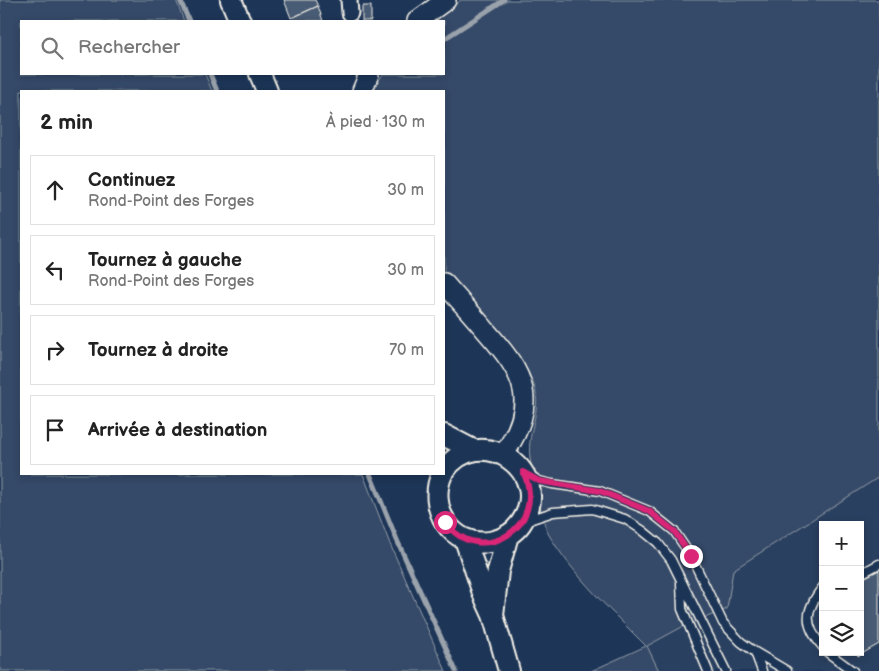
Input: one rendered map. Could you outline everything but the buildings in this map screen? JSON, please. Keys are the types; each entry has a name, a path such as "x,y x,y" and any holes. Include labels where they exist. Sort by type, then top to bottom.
{"main road":[{"path":"231,0 240,20"},
{"path":"260,75 267,90"},
{"path":"445,436 473,450"},
{"path":"445,470 456,458 473,450 488,450 504,454 523,472 530,494 527,512 515,529 498,571 493,615"},
{"path":"441,475 437,499 440,512 448,526 465,539 490,542 515,529"},
{"path":"465,539 483,593 493,615 509,671"}],"street":[{"path":"418,20 446,0"},
{"path":"362,90 370,75"},
{"path":"445,284 508,355 520,377 524,391 522,414 515,434 504,454"}],"lane":[{"path":"523,472 539,481 600,491 649,511 674,531 691,556 723,623 741,642 788,671"},
{"path":"515,529 553,512 592,509 624,519 658,543 681,580 726,671"},
{"path":"864,572 879,564"},
{"path":"681,580 682,609 708,671"},
{"path":"819,592 815,597 808,618 812,634 819,642"},
{"path":"755,652 762,671"},
{"path":"833,656 853,671"}],"shaded area":[{"path":"0,0 176,0 184,20 20,20 20,75 205,75 212,90 20,90 20,475 363,475 390,544 446,671 0,671"},
{"path":"461,0 879,0 879,477 733,570 727,609 682,627 647,646 659,671 591,671 646,646 582,579 549,535 535,486 530,458 530,438 537,400 532,380 525,365 504,337 445,273 445,90 373,90 382,75 445,75 445,20 434,20"},
{"path":"879,477 879,671 659,671 646,646 682,627 733,570"}],"waterway":[{"path":"180,0 189,20"},
{"path":"445,38 504,0"},
{"path":"210,75 217,90"},
{"path":"370,475 397,540 456,671"}],"route":[{"path":"445,522 456,534 471,541 490,542 508,535 522,522 527,512 530,494 528,482 523,472 539,481 600,491 649,511 674,531 691,556"}]}
